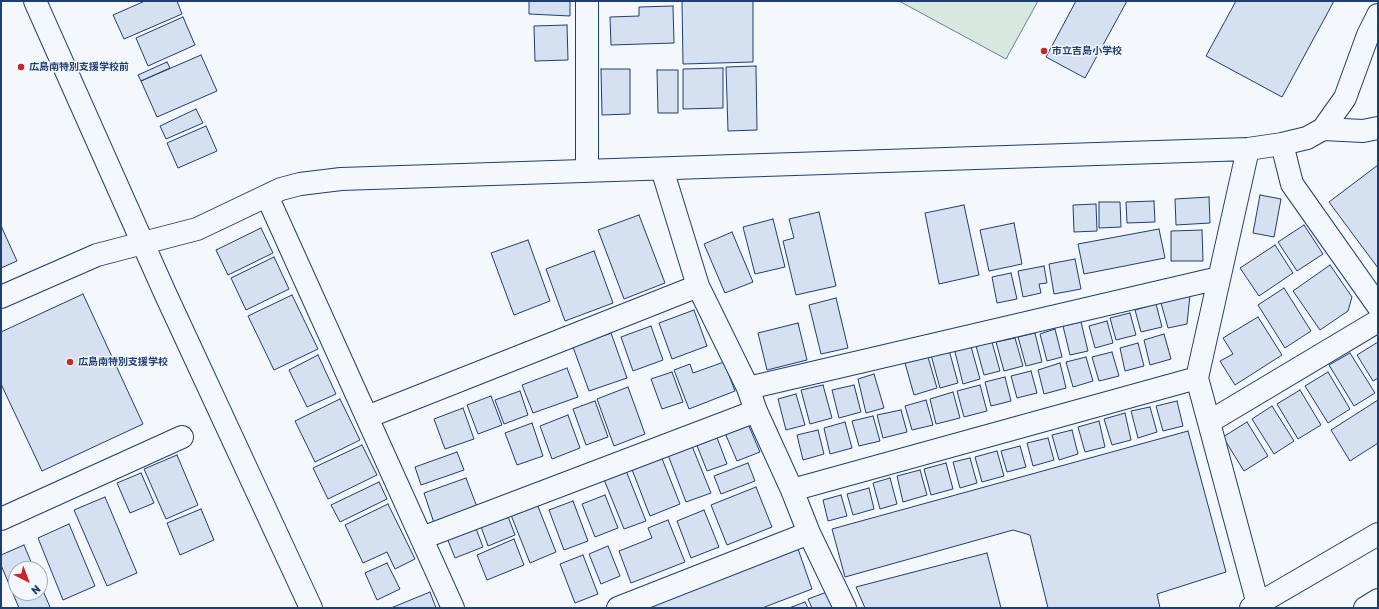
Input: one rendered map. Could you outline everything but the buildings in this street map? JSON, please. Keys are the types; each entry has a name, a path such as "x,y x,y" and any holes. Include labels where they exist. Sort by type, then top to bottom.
{"street":[{"path":"35,1 144,244 311,608"},
{"path":"586,171 587,1"},
{"path":"1,297 97,255 197,229 280,189 300,184 341,179 1248,149 1282,144 1307,138 1323,129 1345,98 1368,35 1378,15"},
{"path":"1323,129 1363,131 1378,128"},
{"path":"1282,144 1292,184 1378,306"},
{"path":"1248,149 1197,378 1256,607 1378,534"},
{"path":"662,169 698,286 748,388 756,411 792,490 809,533 845,608"},
{"path":"267,196 453,608"},
{"path":"748,388 1219,278"},
{"path":"367,417 698,286"},
{"path":"1209,422 1378,321"},
{"path":"792,490 1197,378"},
{"path":"422,538 756,411"},
{"path":"1,518 182,438"},
{"path":"618,608 809,533"},
{"path":"1365,608 1378,600"}],"shaded area":[{"path":"899,1 1038,1 1006,59"}],"place":[{"name":"市立吉島小学校","path":"1044,51"},
{"name":"広島南特別支援学校前","path":"21,67"},
{"name":"広島南特別支援学校","path":"70,362"}]}
